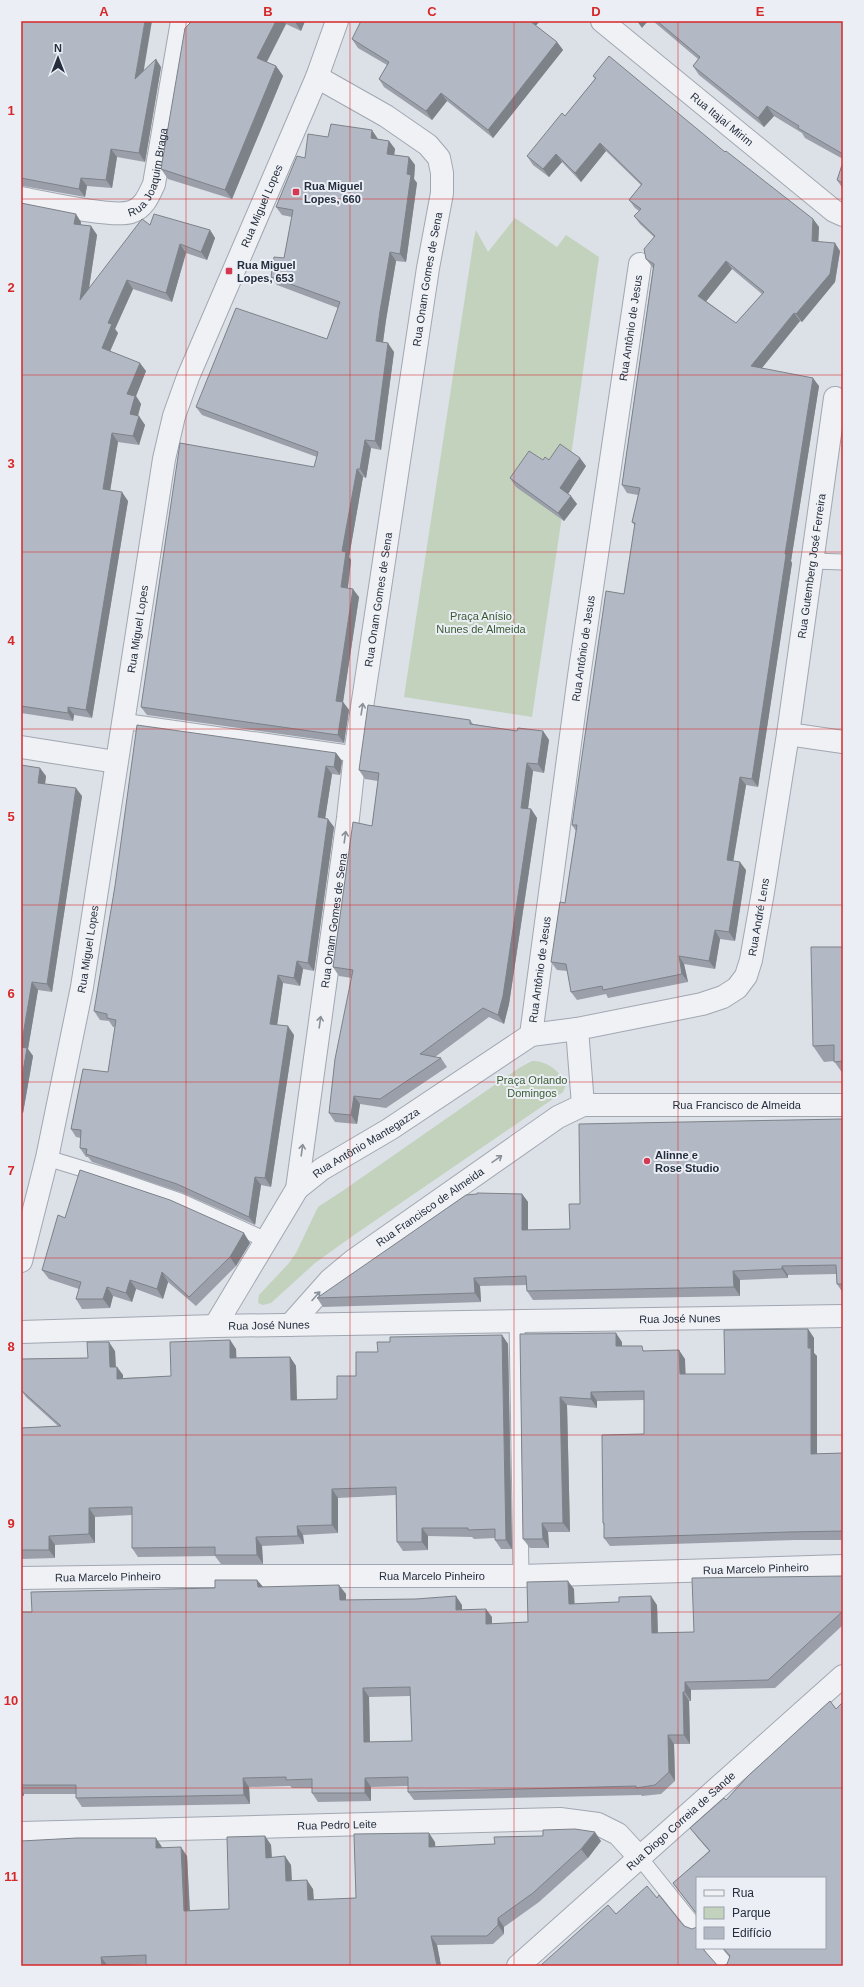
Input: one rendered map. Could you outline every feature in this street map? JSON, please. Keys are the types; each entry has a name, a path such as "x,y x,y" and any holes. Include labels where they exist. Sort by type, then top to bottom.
{"street":[{"name":"Rua Joaquim Braga","path":"21,198 111,213 131,212 147,201 154,184 182,21"},
{"name":"Rua Miguel Lopes","path":"21,1261 47,1158 82,987 122,721 164,460 174,416 191,370 317,77 337,21"},
{"name":"Rua Itajaí Mirim","path":"602,21 834,211 843,215"},
{"name":"Rua Onam Gomes de Sena","path":"297,1189 347,826 355,754 428,268 442,193 442,173 439,158 428,145 386,116 317,77"},
{"name":"Rua Antônio de Jesus","path":"531,1034 576,692 640,264"},
{"name":"Rua Gutemberg José Ferreira","path":"788,734 835,398"},
{"path":"788,734 843,742"},
{"name":"Rua André Lens","path":"577,1029 702,1004 723,997 738,988 746,976 751,960 788,734"},
{"path":"21,747 116,762"},
{"name":"Rua Antônio Mantegazza","path":"215,1326 297,1189 322,1169 390,1130 531,1034 577,1029"},
{"path":"577,1029 583,1105"},
{"name":"Rua Francisco de Almeida","path":"290,1325 330,1280 354,1260 558,1117 583,1105 843,1105"},
{"name":"Rua José Nunes","path":"21,1332 215,1326 843,1316"},
{"name":"Rua Marcelo Pinheiro","path":"21,1578 162,1576 521,1576 843,1566"},
{"name":"Rua Diogo Correia de Sande","path":"518,1966 843,1676"},
{"name":"Rua Pedro Leite","path":"21,1833 560,1819 598,1824 605,1827 618,1834 640,1858"}],"lane":[{"path":"812,561 843,565"},
{"path":"122,721 355,754"},
{"path":"47,1158 116,1178 180,1202 266,1240"},
{"path":"517,1321 521,1576"},
{"path":"640,1858 696,1928"},
{"path":"713,1949 727,1966"}],"green space":[{"name":"Praça Anísio Nunes de Almeida","path":"515,218 557,247 566,235 599,257 532,717 404,697 474,238 476,230 488,252"},
{"name":"Praça Orlando Domingos","path":"532,1061 538,1061 548,1065 557,1071 566,1085 563,1092 315,1263 271,1303 263,1305 258,1303 259,1295 289,1263 296,1253 318,1207 519,1068"}],"building":[{"path":"21,21 145,21 135,79 156,59 139,153 111,149 106,180 81,178 79,189 21,178"},
{"path":"192,21 276,21 257,58 276,66 225,190 161,169 185,28"},
{"path":"361,21 530,21 557,42 488,130 441,93 426,111 379,79 389,62 352,39"},
{"path":"657,21 843,21 843,154 798,128 799,126 767,106 758,118 693,66 700,57"},
{"path":"609,56 725,152 726,151 813,219 812,241 835,243 830,274 796,314 794,313 751,366 813,378 785,554 752,779 740,777 727,860 740,862 729,932 715,930 709,961 679,956 682,974 603,990 602,986 571,992 566,964 551,962 560,902 565,903 577,825 572,825 606,591 624,594 635,523 632,522 640,488 622,485 654,264 646,259 644,249 655,236 634,216 641,209 629,200 642,184 600,143 575,173 556,154 543,169 527,156 562,113 565,116 596,78 593,76","holes":["726,261 764,292 736,323 698,296"]},
{"path":"331,124 372,130 371,138 389,141 387,154 409,157 407,174 411,175 400,254 390,252 380,311 376,341 388,343 375,441 365,440 360,469 357,469 342,551 346,552 341,587 353,589 336,701 343,702 338,735 141,707 180,443 314,467 318,452 196,407 236,308 327,339 340,302 271,277 274,257 284,258 293,210 276,207 297,156 305,158 308,134 328,137"},
{"path":"843,162 843,183 837,180"},
{"path":"21,203 76,214 74,224 91,226 80,300 142,219 150,225 154,214 210,230 201,252 180,244 166,293 127,280 108,323 112,324 102,348 140,363 127,394 135,396 130,414 139,416 133,436 112,433 103,489 122,492 86,710 68,707 68,713 21,706"},
{"path":"560,444 580,458 560,488 571,496 558,513 510,478 529,451 543,460 545,457 549,460"},
{"path":"368,705 470,720 470,724 517,731 518,728 543,731 538,764 527,763 521,808 531,809 503,996 498,1015 483,1008 420,1054 441,1058 380,1099 354,1096 351,1115 329,1113 335,1059 353,970 333,967 353,822 372,826 379,773 359,770"},
{"path":"137,725 336,753 334,767 326,766 318,817 328,819 308,963 297,961 294,978 278,975 270,1024 288,1026 265,1178 255,1177 249,1217 177,1184 86,1154 87,1149 80,1148 81,1130 71,1129 83,1069 108,1072 116,1020 107,1018 107,1014 94,1011 115,886"},
{"path":"21,765 40,768 38,783 76,788 47,984 32,982 21,1047"},
{"path":"811,947 843,947 843,1061 834,1062 834,1045 813,1046"},
{"path":"21,1047 27,1048 21,1083"},
{"path":"843,1119 843,1284 837,1284 836,1265 782,1266 782,1269 733,1271 734,1287 527,1291 526,1276 474,1278 475,1293 317,1298 466,1195 477,1193 522,1194 522,1230 570,1229 569,1204 580,1204 579,1124"},
{"path":"80,1170 170,1200 244,1233 230,1257 189,1297 162,1272 157,1289 130,1280 126,1293 107,1287 103,1299 76,1299 81,1282 42,1270 58,1215 65,1218"},
{"path":"808,1329 808,1348 811,1348 811,1454 843,1453 843,1531 604,1538 602,1435 644,1434 644,1391 591,1392 591,1399 560,1397 563,1523 542,1523 543,1539 523,1539 520,1334 616,1333 616,1346 642,1346 643,1351 679,1350 680,1374 725,1374 724,1330"},
{"path":"502,1335 506,1540 495,1540 495,1529 468,1530 468,1528 422,1528 422,1542 397,1542 396,1487 332,1489 332,1525 297,1526 298,1536 256,1537 257,1555 215,1555 215,1547 132,1548 132,1507 89,1508 89,1534 49,1536 49,1550 21,1550 21,1428 61,1426 21,1390 21,1359 88,1358 87,1342 109,1342 110,1367 117,1367 117,1379 171,1376 170,1342 230,1340 230,1358 290,1357 291,1400 337,1399 337,1376 356,1376 356,1352 378,1352 377,1342 390,1342 390,1337"},
{"path":"843,1576 843,1611 768,1680 685,1682 685,1692 683,1692 684,1735 668,1735 669,1772 655,1785 636,1788 636,1786 408,1792 408,1777 365,1778 365,1793 312,1793 312,1779 286,1780 286,1777 243,1778 244,1795 76,1798 76,1785 21,1785 21,1612 32,1612 31,1592 215,1588 215,1580 257,1580 258,1587 339,1585 340,1600 416,1599 456,1596 456,1610 486,1609 486,1624 528,1622 527,1582 568,1581 569,1604 619,1602 619,1597 651,1596 652,1633 694,1632 692,1578","holes":["410,1687 412,1741 364,1742 363,1688"]},
{"path":"830,1701 836,1709 843,1702 843,1966 723,1966 727,1964 730,1956 724,1949 826,1949 826,1877 696,1877 696,1913 673,1883 710,1851 690,1828 724,1798 726,1800 748,1776"},
{"path":"575,1829 595,1832 581,1849 533,1893 498,1918 498,1925 487,1936 431,1936 437,1966 146,1966 146,1955 101,1957 102,1966 21,1966 21,1841 77,1838 156,1838 156,1848 181,1847 184,1911 229,1909 227,1837 265,1836 266,1858 285,1856 286,1881 307,1880 308,1900 356,1898 354,1834 429,1833 429,1847 495,1844 494,1837 543,1836 543,1830"},
{"path":"647,1886 657,1898 659,1895 684,1926 692,1929 696,1927 696,1949 703,1949 718,1966 540,1966 608,1905 616,1914"}],"place":[{"name":"Rua Miguel Lopes, 660","path":"296,192"},
{"name":"Rua Miguel Lopes, 653","path":"229,271"},
{"name":"Alinne e Rose Studio","path":"647,1161"}]}
